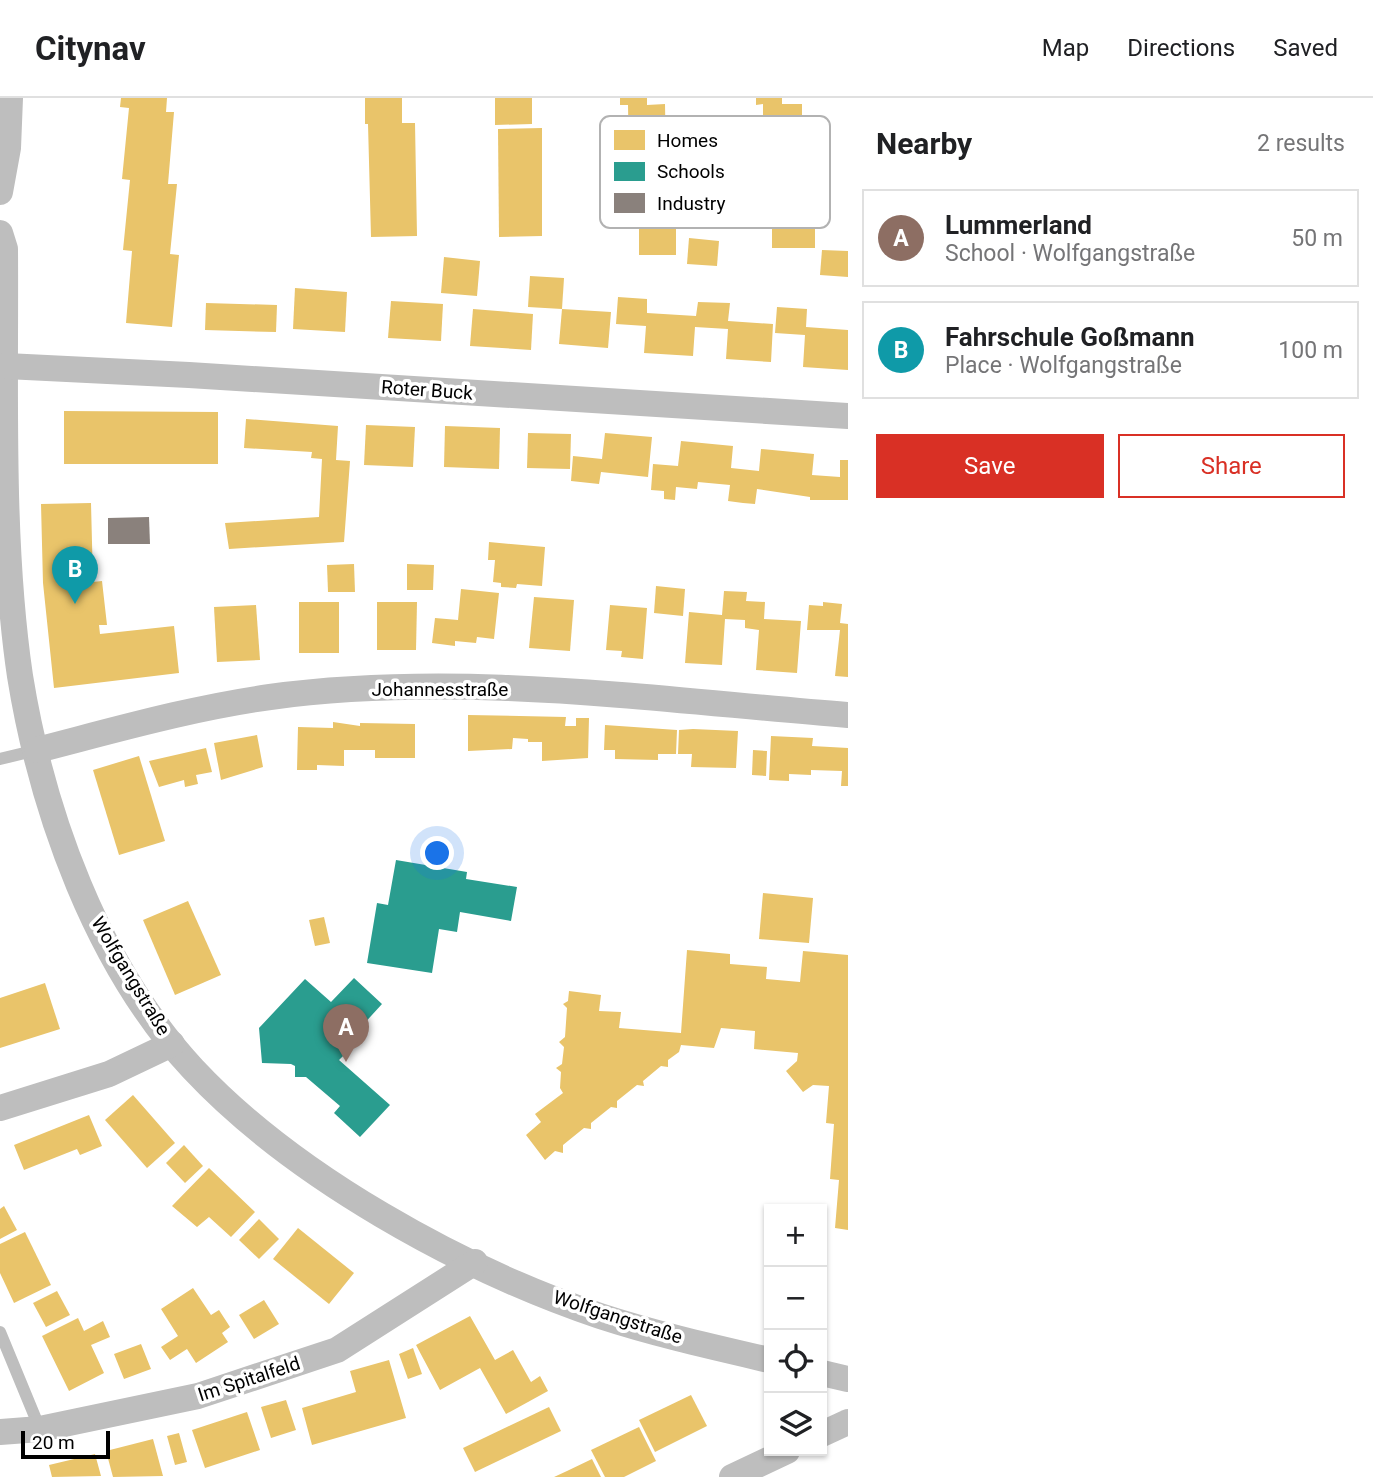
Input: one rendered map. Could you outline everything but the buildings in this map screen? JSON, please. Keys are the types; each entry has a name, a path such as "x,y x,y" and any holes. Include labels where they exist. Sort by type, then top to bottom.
{"street":[{"path":"0,192 8,148 10,98"},
{"name":"Wolfgangstraße","path":"0,233 5,249 12,597 21,677 49,801 83,896 138,995 172,1044 239,1115 318,1174 389,1219 475,1262 601,1316 764,1359"},
{"name":"Roter Buck","path":"6,366 848,416"},
{"name":"Johannesstraße","path":"37,750 199,708 273,697 382,688 505,688 848,715"},
{"path":"0,1108 109,1074 172,1044"},
{"name":"Im Spitalfeld","path":"0,1432 40,1429 198,1396 337,1350 475,1262"},
{"path":"827,1374 848,1379"},
{"path":"827,1432 848,1422"},
{"path":"732,1477 776,1456"}],"lane":[{"path":"0,759 37,750"},
{"path":"0,1332 40,1429"}],"place":[{"name":"Fahrschule Goßmann","path":"75,604"},
{"name":"Lummerland","path":"346,1062"}]}
